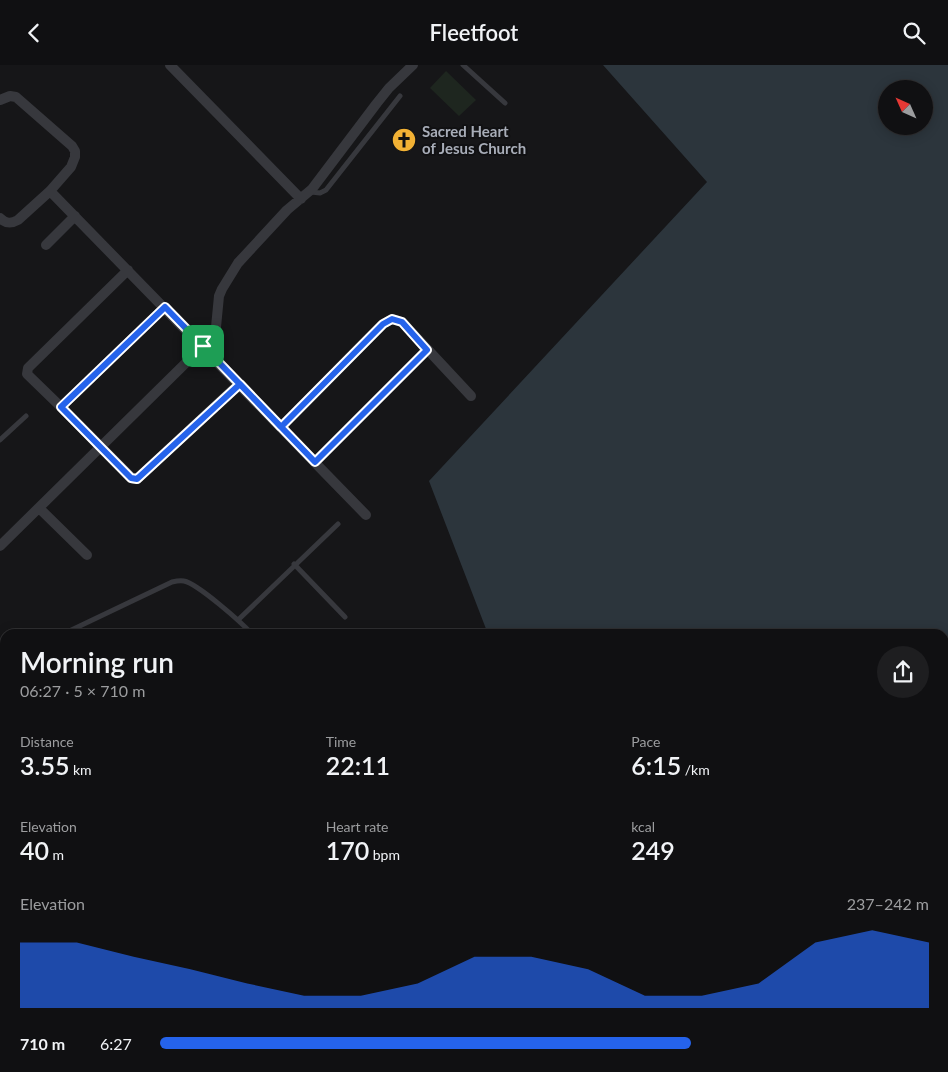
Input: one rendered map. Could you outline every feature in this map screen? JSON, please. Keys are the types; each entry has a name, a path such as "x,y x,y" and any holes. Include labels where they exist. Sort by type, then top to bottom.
{"street":[{"path":"170,65 301,199"},
{"path":"0,546 101,449 203,346 216,327 219,296 238,263 265,231 310,191 389,88 413,65"},
{"path":"0,218 7,223 13,223 50,191 71,167 75,157 75,151 72,146 16,97 1,98"},
{"path":"50,191 366,515"},
{"path":"46,245 75,216"},
{"path":"128,270 28,368 27,373 101,449 131,478 137,479 240,384"},
{"path":"61,407 165,307"},
{"path":"281,427 383,324 392,319 402,322 471,396"},
{"path":"315,462 427,350"},
{"path":"39,508 86,555"}],"lane":[{"path":"463,65 505,103"},
{"path":"310,191 320,193 326,190 400,95"},
{"path":"0,440 26,416"},
{"path":"238,619 338,524"},
{"path":"294,564 345,617"},
{"path":"73,629 172,582 180,581 190,583 238,619 247,629"}],"shaded area":[{"path":"603,65 948,65 948,629 486,629 429,481 707,182"},
{"path":"446,71 476,100 459,116 430,88"}],"place":[{"name":"Sacred Heart of Jesus Church","path":"404,140"}],"route":[{"path":"203,346 165,307 61,407 131,478 137,479 240,384 281,427 383,324 392,319 402,322 427,350 315,462 281,427 240,384 203,346"}]}
